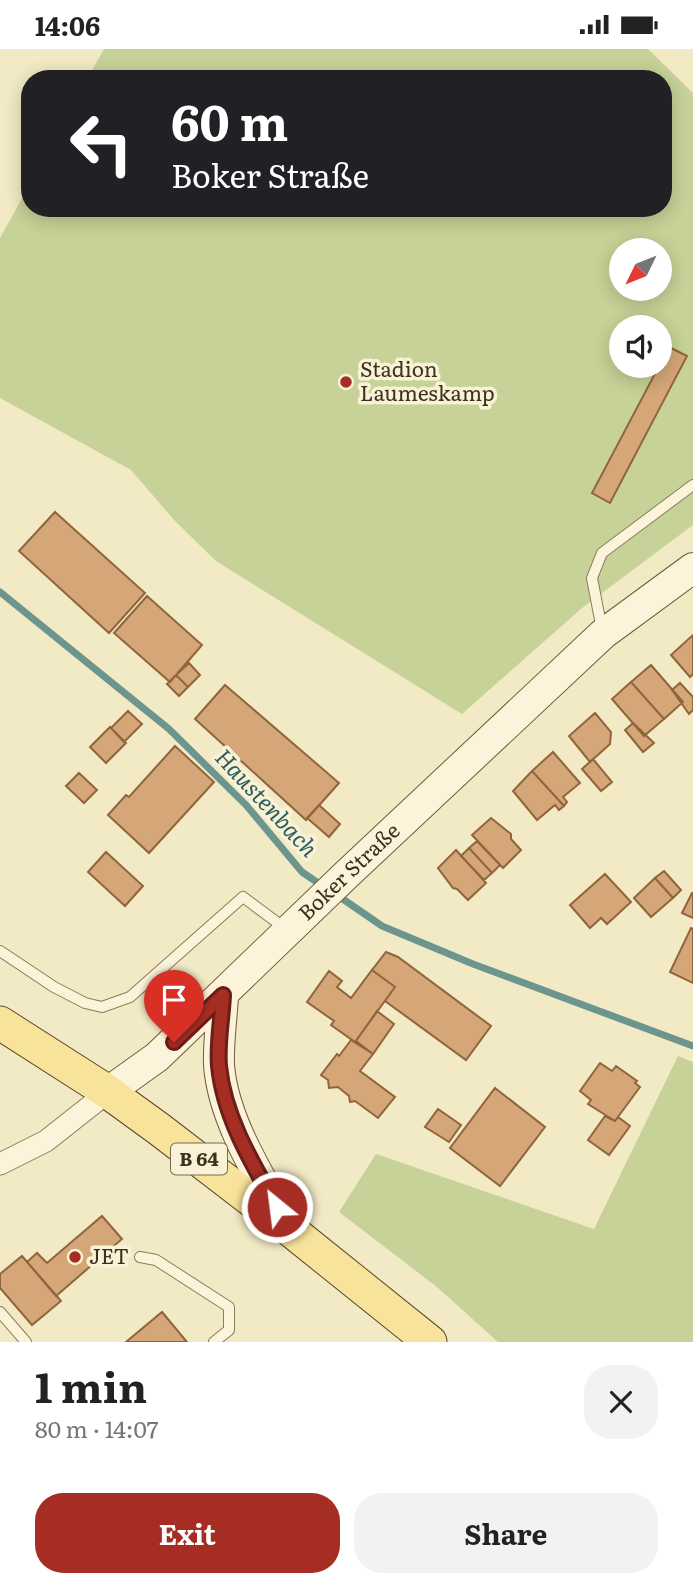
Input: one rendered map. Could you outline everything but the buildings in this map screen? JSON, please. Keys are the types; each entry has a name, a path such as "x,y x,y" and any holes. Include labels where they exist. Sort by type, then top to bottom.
{"main road":[{"name":"Boker Straße","path":"108,1092 157,1057 603,634 693,568"},
{"path":"223,995 219,1066 228,1107 242,1145 288,1228"},
{"name":"B 64","path":"0,1023 108,1092 288,1228 430,1342"}],"street":[{"name":"Boker Straße","path":"0,1164 46,1141 108,1092"}],"lane":[{"path":"603,634 592,578 602,553 693,485"},
{"path":"0,951 54,987 85,1003 102,1007 131,997 243,897 299,921"},
{"path":"140,1257 156,1260 229,1307 229,1330 214,1342"},
{"path":"0,1312 26,1342"}],"green space":[{"name":"Stadion Laumeskamp","path":"104,49 648,49 669,70 92,70"},
{"name":"Stadion Laumeskamp","path":"672,72 693,93 693,525 582,608 462,714 216,561 175,521 131,470 0,398 0,238 21,200 21,217 672,217"},
{"path":"678,1056 693,1062 693,1342 498,1342 437,1287 339,1212 376,1154 594,1229"}],"waterway":[{"name":"Haustenbach","path":"0,592 169,729 246,805 302,872 324,887"},
{"name":"Haustenbach","path":"337,895 382,926 473,964 693,1046"}],"place":[{"name":"Stadion Laumeskamp","path":"346,382"},
{"name":"JET","path":"75,1257"}],"route":[{"path":"174,1042 223,995 219,1066 228,1107 242,1145 277,1207"}]}
